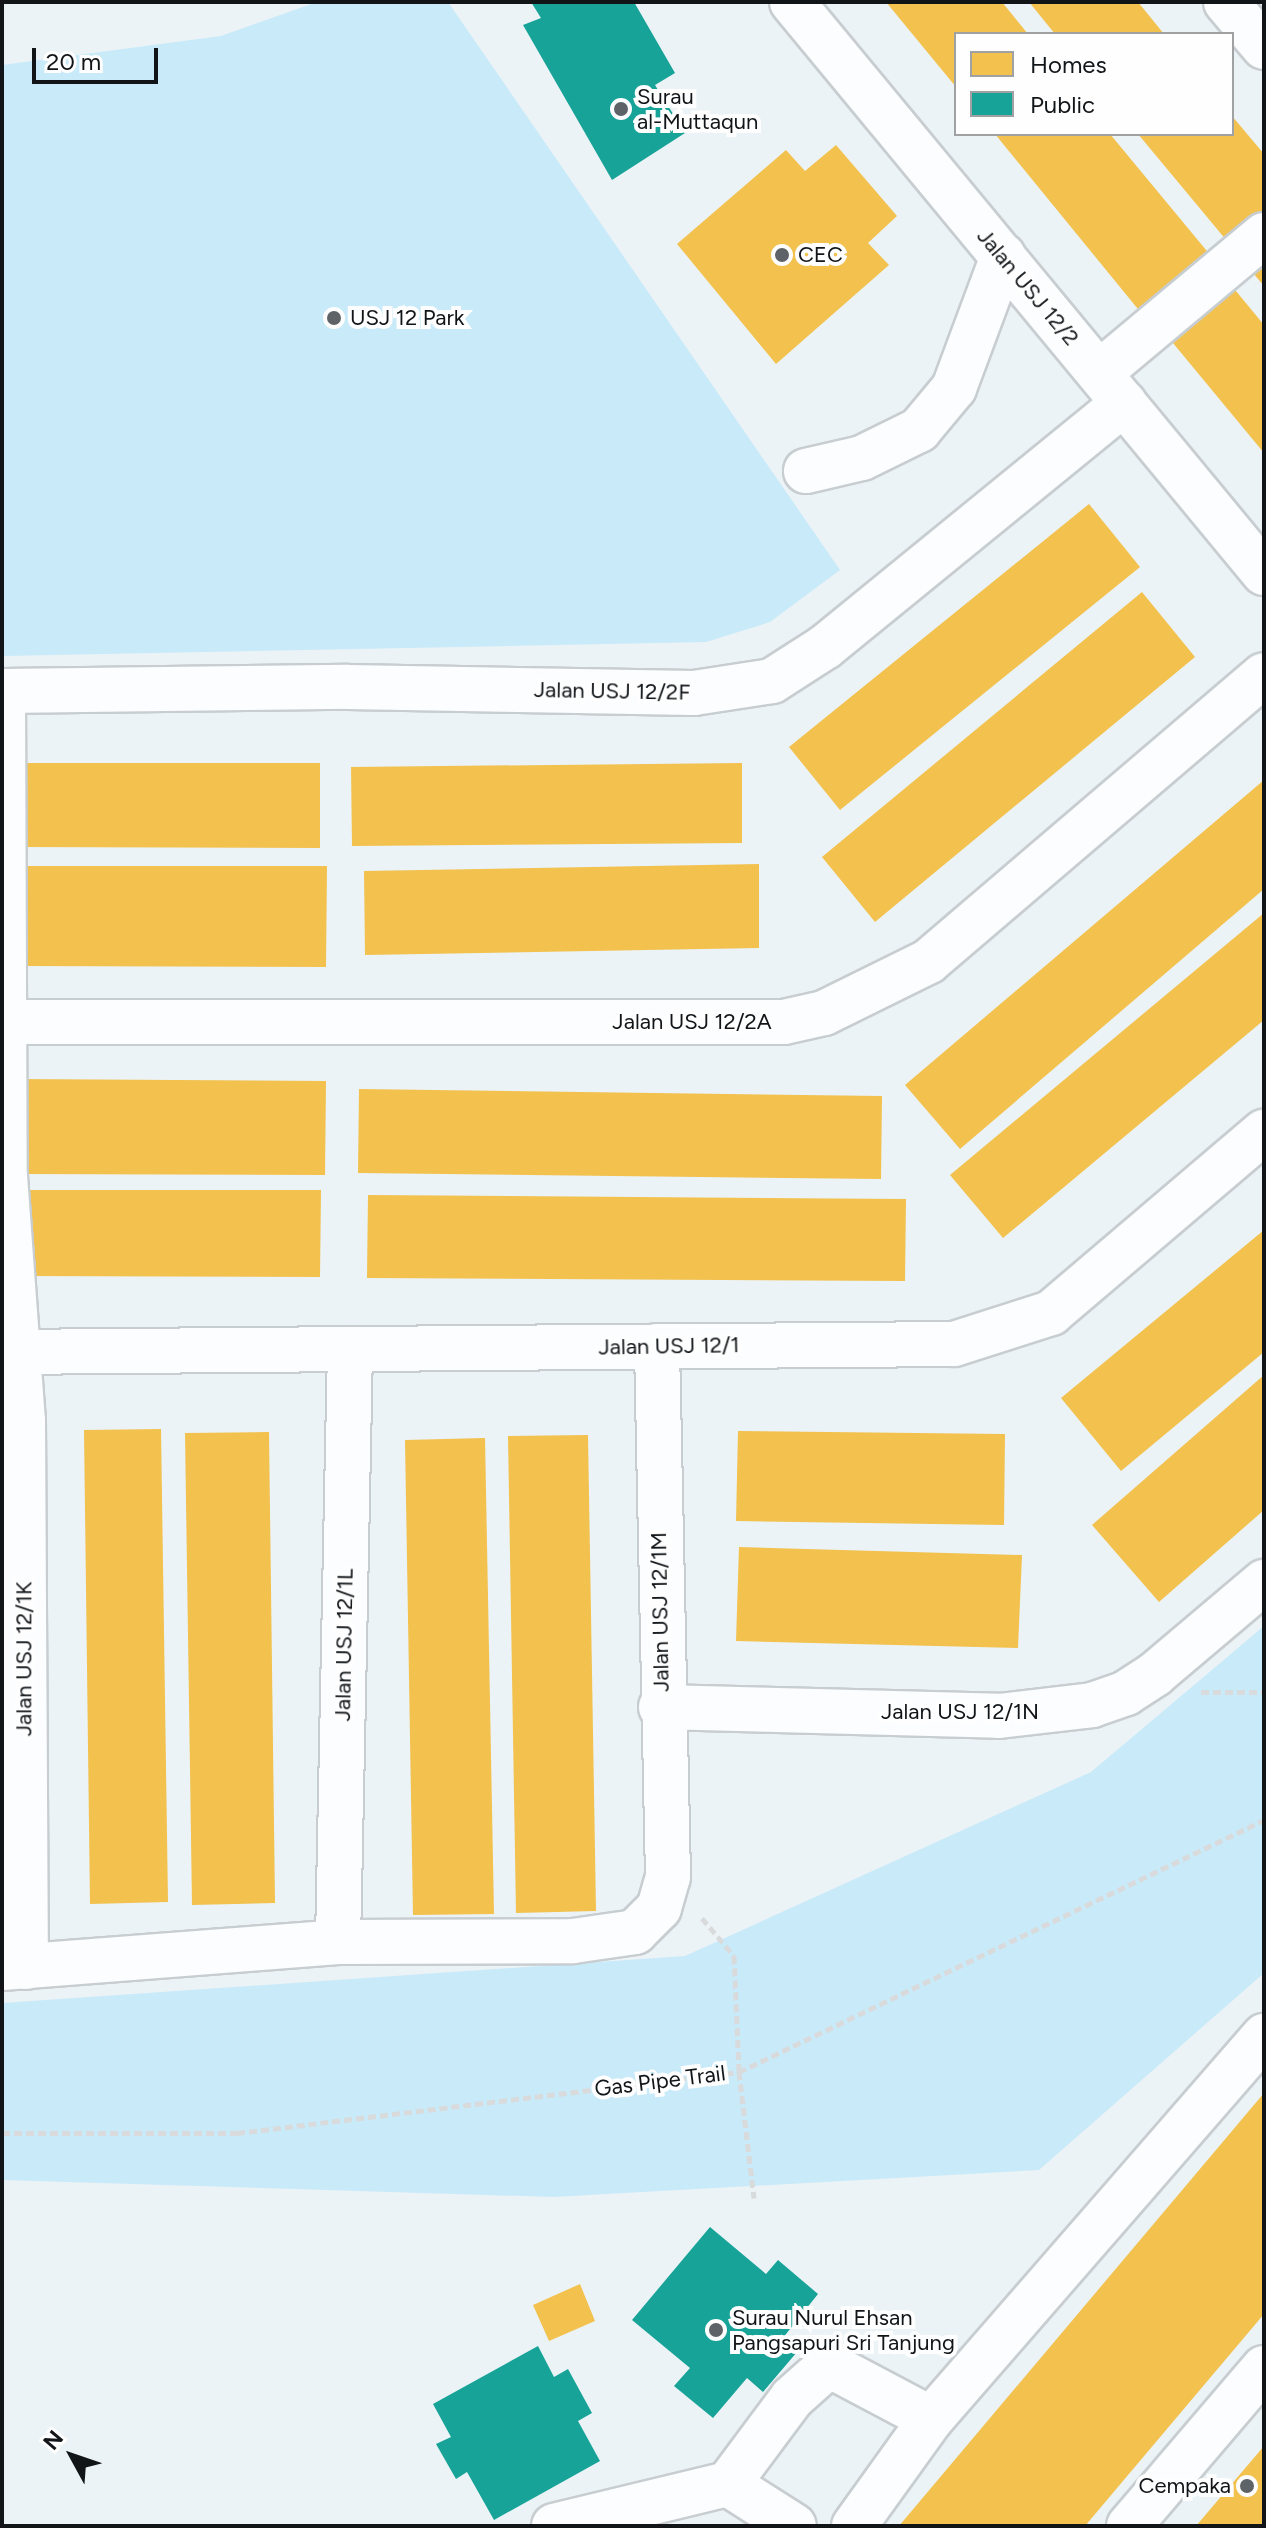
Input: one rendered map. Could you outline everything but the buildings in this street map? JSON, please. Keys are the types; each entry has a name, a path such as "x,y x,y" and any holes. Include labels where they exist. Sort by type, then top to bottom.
{"street":[{"name":"Jalan USJ 12/2","path":"792,2 1264,573"},
{"path":"1226,2 1264,47"},
{"name":"Jalan USJ 12/2F","path":"2,691 348,687 694,693 772,681 825,647 1112,388 1264,235"},
{"path":"806,471 862,458 919,430 954,388 1003,256"},
{"name":"Jalan USJ 12/2A","path":"3,1022 784,1022 824,1013 868,996 929,961 1264,675"},
{"name":"Jalan USJ 12/1K","path":"2,691 14,1967"},
{"name":"Jalan USJ 12/1","path":"10,1352 954,1344 1051,1313 1264,1132"},
{"name":"Jalan USJ 12/1M","path":"657,1346 661,1707 668,1877"},
{"name":"Jalan USJ 12/1L","path":"338,1942 350,1349"},
{"name":"Jalan USJ 12/1N","path":"661,1707 999,1716 1092,1705 1126,1693 1155,1674 1264,1582"},
{"path":"14,1967 338,1942 609,1939 635,1932 659,1908 668,1877"},
{"path":"854,2526 931,2419 1264,2036"},
{"path":"554,2526 728,2484 792,2398 829,2365 931,2419"},
{"path":"1129,2526 1264,2368"},
{"path":"728,2484 794,2526"}],"path":[{"name":"Gas Pipe Trail","path":"2,2133 237,2133 739,2072 1264,1820"},
{"path":"668,1877 734,1956 739,2072 754,2198"}],"shaded area":[{"name":"USJ 12 Park","path":"317,2 448,2 840,570 770,622 706,642 2,656 2,65 221,36"},
{"path":"1264,1626 1264,1973 1039,2170 553,2197 2,2180 2,2003 685,1956 1091,1772"}],"place":[{"name":"Surau al-Muttaqun","path":"621,109"},
{"name":"CEC","path":"782,255"},
{"name":"USJ 12 Park","path":"334,318"},
{"name":"Surau Nurul Ehsan Pangsapuri Sri Tanjung","path":"716,2330"},
{"name":"Cempaka","path":"1247,2486"}]}
